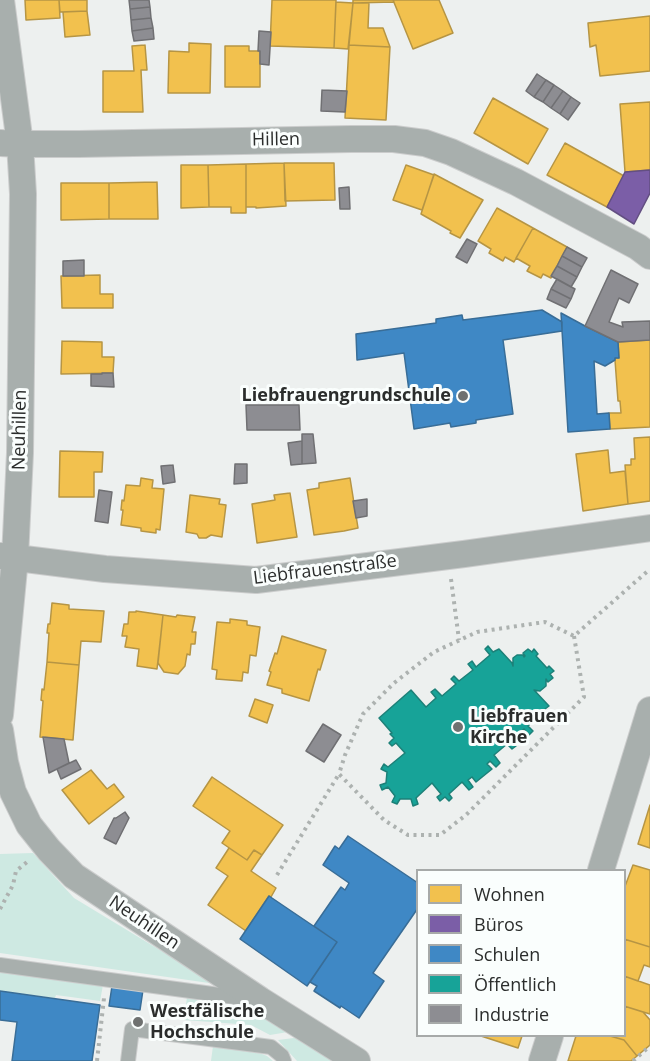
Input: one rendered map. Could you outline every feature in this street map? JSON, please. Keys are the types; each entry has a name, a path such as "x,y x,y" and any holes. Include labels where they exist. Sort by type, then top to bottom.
{"street":[{"path":"1,0 10,144"},
{"name":"Hillen","path":"10,144 351,139 394,139 424,143 451,152 516,182 638,247 650,256"},
{"name":"Neuhillen","path":"0,715 7,557 20,453 23,194 10,144"},
{"name":"Liebfrauenstraße","path":"7,557 105,569 256,580 650,528"},
{"path":"600,869 650,710"},
{"name":"Neuhillen","path":"0,730 13,792 29,825 74,876 260,1000 357,1061"},
{"path":"542,1061 549,1037"}],"lane":[{"path":"0,965 260,1000"},
{"path":"128,1061 132,1029 271,1047 282,1056 284,1061"}],"path":[{"path":"448,556 459,640"},
{"path":"574,636 650,569"},
{"path":"277,875 339,774 363,714 394,683 434,652 477,632 545,622 574,636"},
{"path":"339,774 384,820 408,835 440,835 466,815 584,697 574,636"},
{"path":"0,909 13,885 16,872"},
{"path":"97,1061 107,980"},
{"path":"633,1061 650,1046"}],"green space":[{"path":"33,853 74,898 216,984 0,953 0,854"},
{"path":"0,971 103,985 100,1001 0,991"},
{"path":"143,990 241,1003 294,1031 270,1035 251,1025 184,1020 187,997 142,992"},
{"path":"302,1037 338,1061 297,1061 278,1040"},
{"path":"213,1046 262,1054 273,1061 211,1061"}],"building: Wohnen":[{"path":"25,0 59,0 60,18 26,20"},
{"path":"59,0 87,0 87,11 60,12"},
{"path":"272,0 336,0 334,48 270,46"},
{"path":"353,0 393,0 394,2 353,3"},
{"path":"393,0 439,0 453,33 413,49"},
{"path":"336,2 353,3 348,49 334,48"},
{"path":"353,3 369,3 368,28 383,28 390,47 349,45"},
{"path":"87,11 90,35 65,37 63,12"},
{"path":"650,16 650,71 600,76 596,45 590,47 588,23"},
{"path":"189,43 211,44 210,93 168,93 169,51 189,52"},
{"path":"145,45 147,70 141,70 143,112 103,112 103,71 134,71 132,46"},
{"path":"349,45 390,47 386,120 345,118"},
{"path":"225,46 249,46 249,51 260,51 260,87 225,87"},
{"path":"493,98 548,129 528,164 474,133"},
{"path":"650,102 650,170 625,172 620,104"},
{"path":"565,143 624,176 607,207 547,175"},
{"path":"284,163 334,163 335,200 285,201"},
{"path":"284,163 286,206 246,207 246,164"},
{"path":"246,164 246,213 231,213 231,207 209,207 208,165"},
{"path":"181,165 208,165 209,207 181,208"},
{"path":"406,165 434,175 422,210 393,200"},
{"path":"434,174 483,200 460,238 421,214"},
{"path":"157,182 158,219 109,219 109,183"},
{"path":"61,183 109,183 109,219 61,220"},
{"path":"497,208 533,228 514,262 505,257 503,261 489,253 491,249 478,241"},
{"path":"533,228 567,247 551,278 543,274 541,278 527,271 530,266 516,258"},
{"path":"100,275 100,294 113,294 113,308 62,308 61,276"},
{"path":"650,340 650,427 610,429 609,413 621,413 615,360 619,358 618,342"},
{"path":"62,341 102,342 102,357 114,357 113,373 61,374"},
{"path":"650,437 650,501 628,504 625,465 631,465 631,459 635,459 634,438"},
{"path":"608,450 610,473 625,471 628,504 583,511 576,454"},
{"path":"60,451 103,452 102,472 94,472 94,497 59,497"},
{"path":"141,478 153,480 152,488 164,489 160,530 156,529 156,533 121,525 122,500 124,501 126,485 140,486"},
{"path":"350,478 358,528 314,535 307,490 319,488 319,483"},
{"path":"290,493 297,537 257,543 252,504 275,500 274,495"},
{"path":"190,495 220,499 219,504 226,505 222,537 211,535 199,538 197,534 186,532"},
{"path":"52,603 69,605 69,609 104,611 101,642 81,641 79,665 47,662 49,633 47,633"},
{"path":"129,612 163,615 157,669 137,666 139,649 125,647 127,636 122,636 124,624 128,624"},
{"path":"163,615 195,617 192,632 196,632 195,644 191,644 190,655 187,654 185,666 178,674 164,672 158,663"},
{"path":"230,619 247,621 247,625 260,627 256,656 250,655 248,673 243,672 242,681 216,679 217,670 212,669 217,622 230,623"},
{"path":"282,636 326,650 309,701 282,693 282,689 267,685 271,672 269,671"},
{"path":"47,662 79,665 73,740 40,737 42,689 44,690"},
{"path":"255,699 273,705 267,723 249,716"},
{"path":"91,770 107,789 114,784 124,797 89,824 62,790"},
{"path":"212,777 283,825 262,855 254,850 247,860 222,843 230,831 193,806"},
{"path":"650,805 650,848 638,844"},
{"path":"229,848 247,860 254,850 262,855 251,871 276,888 246,931 208,905 228,876 216,868"},
{"path":"633,865 650,870 650,947 626,940 626,884"},
{"path":"626,940 650,947 650,967 644,965 638,981 626,977"},
{"path":"626,977 650,985 650,1014 626,1007"},
{"path":"626,1007 643,1012 650,1020 650,1045 637,1056 624,1040 614,1037 626,1037"},
{"path":"484,1037 522,1037 518,1048"},
{"path":"576,1037 614,1037 624,1040 637,1056 631,1061 568,1061"}],"building: Büros":[{"path":"650,170 650,193 634,224 607,207 625,172"}],"building: Schulen":[{"path":"542,310 562,322 562,331 503,340 513,414 451,427 450,423 414,429 404,353 357,360 356,334 436,323 436,319 462,315 463,320"},
{"path":"561,313 618,342 619,358 615,358 605,366 594,361 597,414 609,413 610,429 568,432"},
{"path":"348,836 416,882 416,911 373,973 384,981 359,1018 314,991 317,986 310,982 337,942 314,926 341,887 345,890 349,883 323,865 335,846 339,849"},
{"path":"269,896 337,942 307,986 240,939"},
{"path":"112,986 143,990 140,1010 109,1006"},
{"path":"0,991 100,1005 92,1061 12,1061 17,1022 0,1020"}],"building: Öffentlich":[{"name":"Liebfrauen Kirche","path":"488,646 493,652 499,649 513,666 513,658 517,655 524,657 523,653 528,649 532,652 534,649 538,654 536,656 547,668 549,666 554,671 550,674 553,678 548,682 546,679 546,686 540,691 534,690 549,706 545,711 550,717 546,720 541,714 528,726 533,731 529,735 524,729 511,741 516,746 512,749 507,744 494,755 500,763 496,767 490,761 487,764 492,769 476,782 472,777 468,780 473,787 469,790 462,782 449,794 452,798 449,801 445,797 440,801 437,797 441,794 432,783 416,798 418,804 413,806 411,799 400,799 397,804 392,802 395,796 388,787 382,790 380,785 386,783 387,772 381,769 384,764 388,767 405,753 396,743 392,746 389,743 394,738 390,734 392,733 379,718 411,690 426,707 436,698 431,692 435,689 442,696 456,684 451,679 454,676 459,681 473,670 468,664 472,661 476,667 490,655 485,649"}],"building: Industrie":[{"path":"129,0 149,0 150,7 130,9"},
{"path":"150,7 151,18 131,20 130,9"},
{"path":"151,18 153,28 132,31 131,20"},
{"path":"153,28 154,39 134,41 132,31"},
{"path":"259,31 271,32 269,65 260,64"},
{"path":"537,74 546,80 534,97 526,91"},
{"path":"546,80 554,85 543,102 534,97"},
{"path":"554,85 563,91 551,108 543,102"},
{"path":"322,90 347,91 345,112 321,111"},
{"path":"563,91 571,97 560,114 551,108"},
{"path":"571,97 580,103 568,120 560,114"},
{"path":"349,187 350,209 340,209 339,188"},
{"path":"467,239 477,244 467,263 456,257"},
{"path":"567,247 587,258 582,267 562,256"},
{"path":"562,256 582,267 577,277 557,266"},
{"path":"84,260 84,276 63,276 63,261"},
{"path":"557,266 577,277 571,287 551,276"},
{"path":"611,270 638,284 629,303 619,298 609,322 623,327 622,322 650,321 650,340 618,342 585,326"},
{"path":"557,279 575,289 571,299 551,289"},
{"path":"551,289 571,299 566,308 547,299"},
{"path":"113,373 114,387 91,386 91,374"},
{"path":"246,405 299,405 300,430 247,430"},
{"path":"302,434 313,434 316,463 302,464"},
{"path":"302,441 302,464 291,465 288,443"},
{"path":"235,464 247,464 247,483 234,484"},
{"path":"173,465 175,482 163,484 161,466"},
{"path":"99,490 112,492 108,523 95,521"},
{"path":"367,499 367,516 356,518 353,501"},
{"path":"323,724 341,735 324,762 306,751"},
{"path":"43,737 64,739 69,763 49,773"},
{"path":"76,760 81,769 61,779 57,769"},
{"path":"125,812 129,818 116,844 104,838 114,818"}],"place":[{"name":"Liebfrauengrundschule","path":"463,396"},
{"name":"Liebfrauen Kirche","path":"458,727"},
{"name":"Westfälische Hochschule","path":"138,1022"}]}
